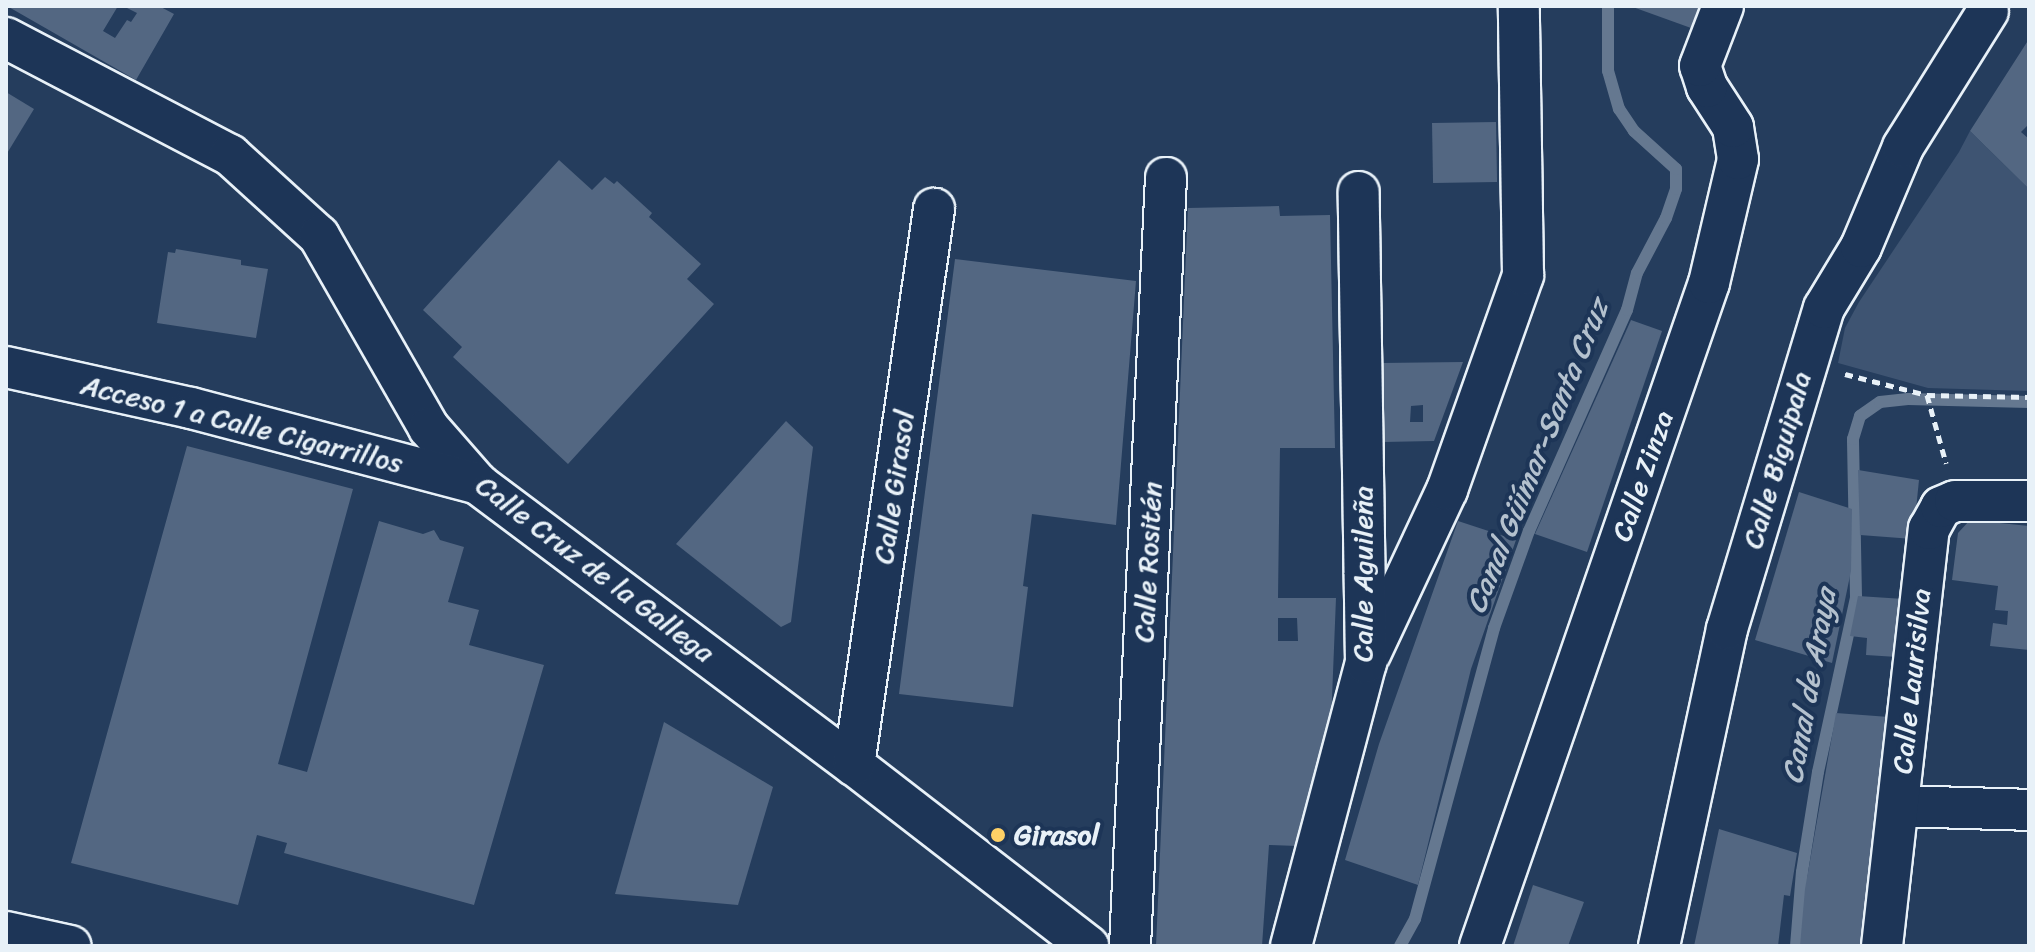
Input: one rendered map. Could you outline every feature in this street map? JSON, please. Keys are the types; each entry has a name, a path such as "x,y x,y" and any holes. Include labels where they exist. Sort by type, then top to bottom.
{"street":[{"path":"1366,663 1447,490 1523,275 1519,6"},
{"name":"Calle Zinza","path":"1480,946 1709,283 1738,159 1733,127 1707,87 1700,66 1723,6"},
{"name":"Calle Biguipala","path":"1659,946 1727,629 1824,308 1861,247 1903,147 1988,11"},
{"name":"Calle Cruz de la Gallega","path":"6,38 230,155 319,236 429,428 478,484 854,765 1088,946"},
{"name":"Calle Rositén","path":"1130,946 1166,178"},
{"name":"Calle Aguileña","path":"1291,946 1366,663 1359,192"},
{"name":"Calle Girasol","path":"854,765 934,209"},
{"name":"Acceso 1 a Calle Cigarrillos","path":"6,367 191,408 478,484"},
{"path":"1955,501 2029,501"},
{"name":"Calle Laurisilva","path":"1882,946 1929,529 1941,507 1955,501"},
{"path":"1898,806 2029,810"},
{"path":"6,932 70,946"}],"path":[{"path":"1806,362 1927,395 2029,397"},
{"path":"1927,395 1955,501"}],"shaded area":[{"path":"1970,131 2029,189 2029,391 1928,388 1838,363 1845,328 1859,302"}],"building":[{"path":"7,6 118,6 103,31 115,38 127,20 131,22 137,13 123,6 159,6 174,14 136,80"},
{"path":"1630,6 1700,6 1691,28"},
{"path":"2029,39 2029,124 2021,132 2029,139 2029,189 1970,131"},
{"path":"6,92 34,109 6,155"},
{"path":"1496,122 1497,182 1433,183 1432,123"},
{"path":"559,160 592,190 605,177 614,184 617,181 652,213 649,217 701,264 687,279 714,304 568,464 453,357 462,347 423,310"},
{"path":"1279,206 1280,216 1330,215 1335,448 1280,448 1278,598 1336,598 1331,723 1298,846 1269,845 1262,946 1156,946 1188,208","holes":["1278,618 1297,618 1298,641 1278,641"]},
{"path":"176,249 241,260 241,265 268,269 256,338 157,323 168,252 175,253"},
{"path":"955,259 1136,281 1116,525 1032,514 1023,586 1028,587 1013,707 899,694"},
{"path":"1631,320 1662,331 1587,552 1535,534"},
{"path":"1463,362 1434,441 1383,442 1381,363","holes":["1423,405 1423,422 1410,422 1411,406"]},
{"path":"786,421 813,447 791,622 781,627 676,544"},
{"path":"187,446 353,489 278,764 307,772 379,521 423,534 434,530 440,540 464,547 448,602 479,610 469,645 544,665 474,905 284,853 287,843 257,835 238,905 71,863"},
{"path":"1858,470 1919,480 1913,539 1860,535"},
{"path":"1799,492 1852,509 1851,571 1832,663 1755,640"},
{"path":"1970,520 2029,526 2029,650 1990,646 1993,623 2007,625 2008,611 1995,610 1998,586 1952,580 1958,533"},
{"path":"1458,521 1516,540 1471,669 1418,885 1345,860 1379,744"},
{"path":"1858,596 1904,599 1897,657 1866,655 1867,638 1850,636"},
{"path":"1836,713 1889,717 1861,946 1800,946 1805,889"},
{"path":"664,722 773,787 738,905 615,894"},
{"path":"1719,829 1797,853 1790,896 1784,895 1778,946 1694,946"},
{"path":"1533,885 1584,902 1568,946 1513,946"}],"waterway":[{"name":"Canal Güímar-Santa Cruz","path":"1400,946 1415,919 1494,628 1529,531 1627,310 1637,273 1666,218 1676,189 1676,169 1634,131 1619,109 1608,71 1608,6"},
{"name":"Canal de Araya","path":"1796,946 1802,872 1818,772 1856,597 1853,439 1860,416 1880,402 1908,399 2029,402"}],"place":[{"name":"Girasol","path":"998,835"}]}
